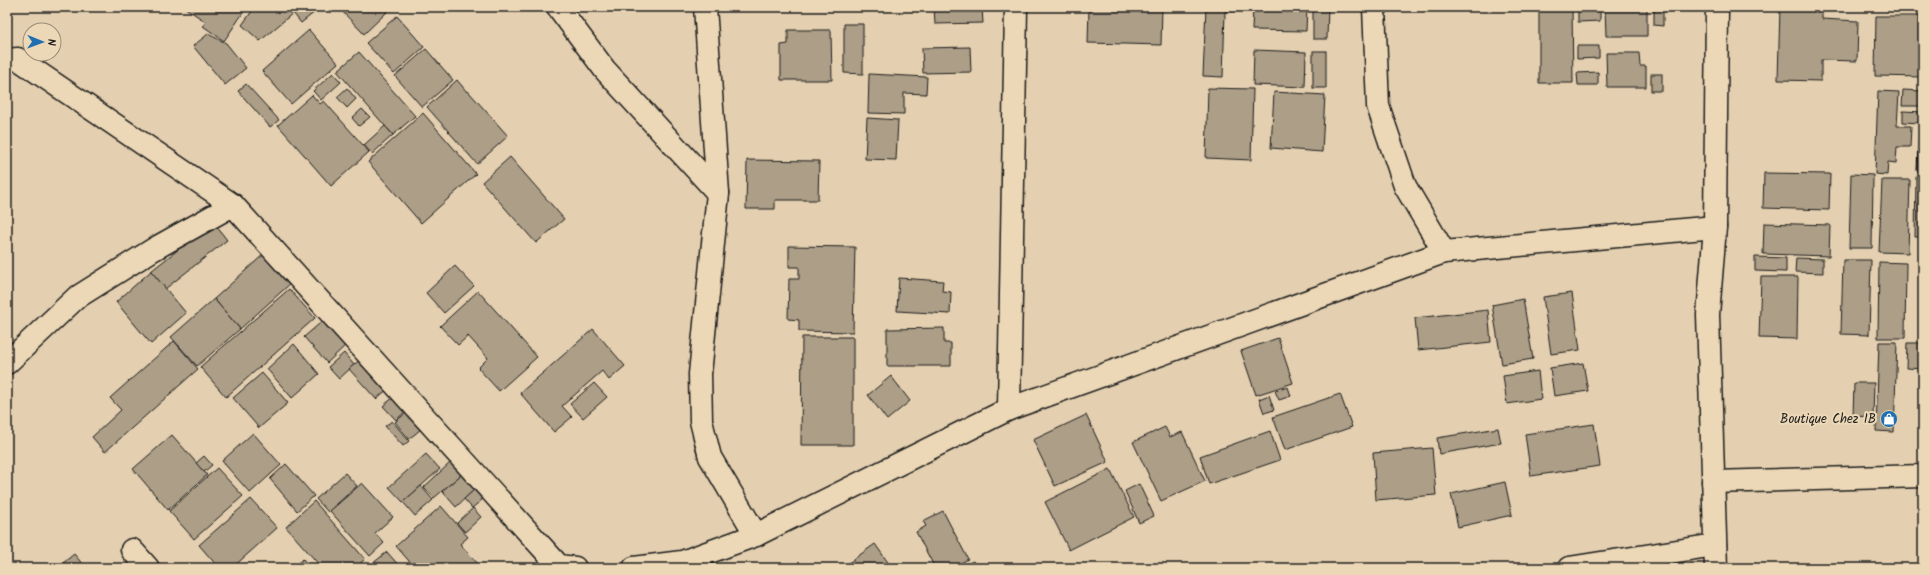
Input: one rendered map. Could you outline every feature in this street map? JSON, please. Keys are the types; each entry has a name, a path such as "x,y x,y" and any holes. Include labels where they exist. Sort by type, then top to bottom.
{"street":[{"path":"558,7 605,70 718,193"},
{"path":"705,7 718,193 700,374 701,421 710,457 756,535"},
{"path":"1009,409 1016,7"},
{"path":"1374,7 1378,106 1405,186 1444,252"},
{"path":"1716,568 1708,315 1715,227 1717,7"},
{"path":"7,60 18,59 233,205 563,567"},
{"path":"7,363 76,298 154,249 233,205"},
{"path":"634,568 682,562 756,535 1009,409 1444,252 1715,227"},
{"path":"1713,482 1923,476"},
{"path":"1569,568 1715,544"},
{"path":"132,550 148,568"}],"building":[{"path":"184,7 247,7 224,41 203,26 206,22"},
{"path":"255,7 320,8 301,23 293,13 260,41 242,25"},
{"path":"338,7 383,7 387,12 364,34"},
{"path":"934,7 982,7 983,23 935,24"},
{"path":"1089,7 1162,7 1161,45 1088,43"},
{"path":"1206,7 1247,7 1247,12 1225,11 1223,77 1203,76"},
{"path":"1253,7 1307,7 1306,31 1252,30"},
{"path":"1313,7 1328,7 1327,39 1313,39"},
{"path":"1539,7 1572,7 1573,83 1539,83"},
{"path":"1647,7 1647,36 1606,36 1605,8"},
{"path":"1654,7 1663,7 1663,26 1654,25"},
{"path":"1780,7 1822,7 1822,19 1858,21 1857,61 1821,60 1821,81 1778,80"},
{"path":"1578,8 1600,8 1600,21 1578,22"},
{"path":"397,16 424,47 394,74 366,43"},
{"path":"1876,16 1923,16 1923,77 1875,76"},
{"path":"844,24 863,24 863,74 844,73"},
{"path":"309,30 338,63 291,104 262,71"},
{"path":"788,30 831,30 832,80 781,80 781,45 788,44"},
{"path":"208,34 226,43 246,68 225,85 193,46"},
{"path":"1577,46 1599,46 1599,58 1577,59"},
{"path":"970,47 971,72 923,73 922,48"},
{"path":"426,49 453,80 422,107 395,76"},
{"path":"1254,50 1306,52 1305,87 1253,85"},
{"path":"1313,51 1326,51 1326,88 1313,88"},
{"path":"359,52 415,116 393,135 337,71"},
{"path":"1606,53 1639,53 1640,66 1646,66 1646,87 1607,87"},
{"path":"1598,72 1598,85 1578,85 1577,73"},
{"path":"333,73 341,82 321,100 313,91"},
{"path":"869,74 927,77 926,94 904,93 904,114 868,113"},
{"path":"1651,74 1662,74 1662,91 1651,91"},
{"path":"457,80 508,136 477,164 427,107"},
{"path":"246,84 279,120 270,127 238,91"},
{"path":"347,88 356,99 347,108 337,97"},
{"path":"1208,88 1253,89 1251,160 1206,158"},
{"path":"1903,90 1923,91 1923,106 1902,106"},
{"path":"1878,91 1899,92 1897,126 1911,126 1910,147 1897,147 1896,163 1888,162 1887,175 1875,174"},
{"path":"1274,92 1325,95 1322,152 1271,148"},
{"path":"312,95 320,104 324,101 369,152 331,186 278,125"},
{"path":"362,109 370,117 359,126 352,118"},
{"path":"1903,111 1923,112 1923,171 1917,171 1919,123 1903,122"},
{"path":"423,113 476,174 421,223 368,162"},
{"path":"867,118 898,120 896,160 865,159"},
{"path":"385,126 393,135 372,154 364,145"},
{"path":"510,157 564,219 536,243 482,182"},
{"path":"747,160 819,161 818,200 775,200 775,209 746,209"},
{"path":"1764,173 1830,174 1829,210 1763,208"},
{"path":"1851,174 1873,175 1872,248 1849,248"},
{"path":"1916,177 1923,177 1923,237 1915,237"},
{"path":"1882,180 1910,180 1908,253 1879,252"},
{"path":"213,222 227,240 165,289 151,271"},
{"path":"1764,223 1830,225 1829,256 1763,254"},
{"path":"789,246 855,247 853,332 799,331 799,320 788,319 789,279 799,279 799,267 789,267"},
{"path":"265,253 291,283 240,329 214,299"},
{"path":"1755,257 1786,258 1786,272 1755,271"},
{"path":"1796,258 1823,259 1823,273 1795,272"},
{"path":"1843,260 1871,260 1869,335 1841,334"},
{"path":"1879,262 1906,263 1905,338 1878,338"},
{"path":"455,266 474,286 444,313 426,293"},
{"path":"151,271 186,313 151,344 116,302"},
{"path":"1761,277 1798,277 1797,339 1759,338"},
{"path":"899,278 943,281 942,291 951,292 950,314 897,311"},
{"path":"289,289 315,318 226,397 200,367"},
{"path":"478,291 537,357 499,391 478,368 488,358 468,336 458,345 440,326"},
{"path":"1572,293 1580,350 1551,354 1543,297"},
{"path":"214,299 240,329 197,366 171,337"},
{"path":"1523,299 1533,359 1502,364 1492,305"},
{"path":"1488,310 1491,342 1418,350 1415,318"},
{"path":"326,318 348,343 327,363 304,337"},
{"path":"944,328 944,343 951,343 951,366 887,366 887,329"},
{"path":"593,329 625,366 609,380 602,371 562,406 572,417 554,432 520,393"},
{"path":"802,337 853,337 853,445 801,445"},
{"path":"1278,338 1293,383 1256,395 1241,351"},
{"path":"174,341 198,369 105,452 92,437 121,410 110,398"},
{"path":"1879,342 1897,342 1894,432 1876,431"},
{"path":"1907,343 1923,343 1923,369 1906,368"},
{"path":"294,344 319,374 292,398 267,369"},
{"path":"344,353 354,365 339,379 328,367"},
{"path":"363,357 389,388 376,399 349,369"},
{"path":"1583,363 1588,391 1554,396 1550,368"},
{"path":"1538,371 1541,399 1507,404 1503,376"},
{"path":"262,373 288,403 259,428 233,398"},
{"path":"891,376 910,401 887,420 868,395"},
{"path":"594,383 607,397 583,418 570,404"},
{"path":"1854,383 1874,383 1873,417 1853,416"},
{"path":"1288,387 1291,396 1279,400 1275,391"},
{"path":"1340,394 1352,427 1285,450 1273,417"},
{"path":"1269,395 1274,410 1264,413 1259,399"},
{"path":"395,396 407,410 396,420 383,406"},
{"path":"406,413 421,429 409,439 395,422"},
{"path":"1086,415 1108,462 1055,486 1033,440"},
{"path":"392,421 409,441 403,446 385,426"},
{"path":"1594,424 1600,466 1531,476 1525,434"},
{"path":"1165,427 1170,437 1182,432 1205,481 1161,501 1133,442"},
{"path":"1498,428 1501,443 1439,454 1437,438"},
{"path":"1270,431 1280,460 1209,484 1200,456"},
{"path":"253,433 281,465 250,493 222,461"},
{"path":"172,435 207,475 168,510 133,469"},
{"path":"1432,448 1436,495 1376,500 1373,453"},
{"path":"426,454 440,469 403,502 389,487"},
{"path":"204,456 212,465 204,472 196,463"},
{"path":"451,462 462,474 434,498 424,487"},
{"path":"286,464 314,496 297,511 270,479"},
{"path":"217,468 243,496 194,539 169,511"},
{"path":"1110,469 1134,517 1069,550 1045,502"},
{"path":"345,473 357,486 328,512 316,499"},
{"path":"462,474 475,489 456,507 442,491"},
{"path":"1505,482 1512,515 1458,527 1451,494"},
{"path":"362,483 393,517 375,533 384,543 370,556 330,511"},
{"path":"1139,484 1154,516 1139,523 1125,491"},
{"path":"421,486 433,500 415,516 403,502"},
{"path":"475,489 483,499 472,508 464,499"},
{"path":"251,499 277,528 232,568 219,568 199,545"},
{"path":"314,501 365,559 355,568 322,568 286,527"},
{"path":"441,506 468,537 460,544 480,566 478,568 415,568 396,546"},
{"path":"473,508 481,517 465,532 457,523"},
{"path":"943,511 968,559 952,568 935,568 916,532 926,526 923,521"},
{"path":"875,544 892,568 850,568 847,564"},
{"path":"387,552 401,568 375,568 372,564"},
{"path":"74,554 86,568 57,568"},
{"path":"303,559 311,568 293,568"},
{"path":"973,561 977,568 959,568"}],"place":[{"name":"Boutique Chez IB","path":"1889,419"}]}
